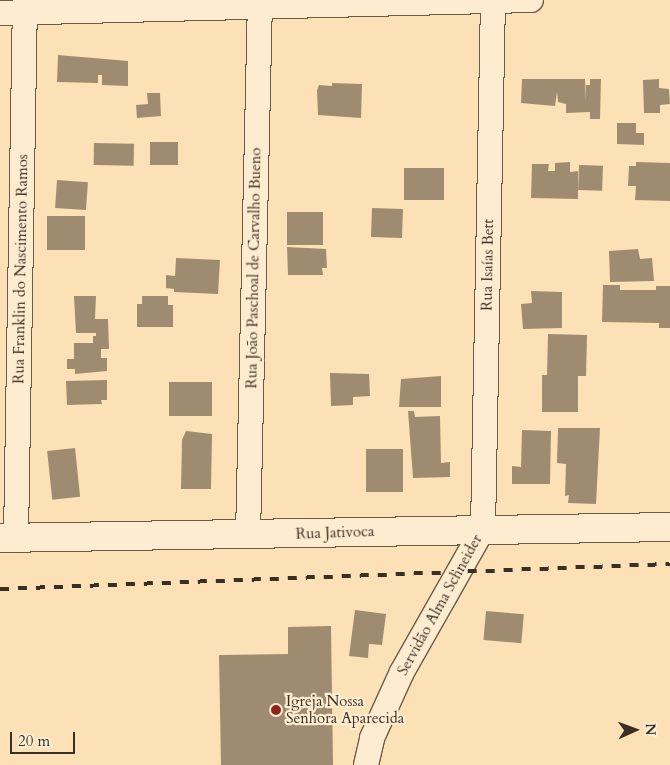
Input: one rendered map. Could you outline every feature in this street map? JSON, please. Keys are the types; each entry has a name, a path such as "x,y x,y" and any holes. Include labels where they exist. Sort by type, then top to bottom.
{"street":[{"name":"Rua Isaías Bett","path":"483,529 493,0"},
{"path":"0,13 25,6 531,0"},
{"name":"Rua João Paschoal de Carvalho Bueno","path":"248,536 260,3"},
{"name":"Rua Franklin do Nascimento Ramos","path":"8,538 25,6"},
{"name":"Rua Jativoca","path":"8,538 248,536 483,529 670,527"},
{"name":"Servidão Alma Schneider","path":"366,765 372,738 402,672 483,529"}],"building":[{"path":"58,55 128,61 128,86 102,85 102,75 98,75 98,83 57,82"},
{"path":"522,79 585,79 586,101 586,85 590,85 590,79 601,79 600,119 590,119 590,112 566,113 566,104 558,102 557,92 555,106 521,103"},
{"path":"659,79 659,88 669,89 670,104 660,105 660,113 644,113 643,80"},
{"path":"332,83 362,84 361,118 318,115 317,90 319,85 332,86"},
{"path":"147,93 160,93 161,116 137,118 136,105 148,104"},
{"path":"617,123 636,123 636,133 644,133 644,145 617,144"},
{"path":"150,142 178,142 178,165 150,165"},
{"path":"94,143 134,144 134,166 94,165"},
{"path":"570,162 570,172 578,171 578,199 531,198 532,164 549,164 548,171 555,171 555,163"},
{"path":"636,162 670,163 670,201 635,200 636,186 628,186 629,166 636,166"},
{"path":"579,165 603,166 602,191 578,190"},
{"path":"404,168 444,168 444,200 404,200"},
{"path":"57,180 88,182 86,210 55,208"},
{"path":"372,208 403,209 402,238 371,237"},
{"path":"287,212 323,212 323,245 287,245"},
{"path":"47,216 85,216 85,250 47,250"},
{"path":"287,247 326,249 327,268 322,268 323,275 288,275"},
{"path":"638,249 640,259 652,258 654,281 610,282 609,251"},
{"path":"176,258 220,260 218,294 174,292 174,289 166,288 166,275 175,276"},
{"path":"603,285 620,285 620,290 656,290 656,286 670,286 670,328 659,328 659,323 602,322"},
{"path":"531,291 562,292 562,328 523,329 521,304 532,303"},
{"path":"74,296 96,296 95,319 108,319 109,349 101,349 101,358 107,358 107,371 75,374 75,369 67,369 67,359 74,359 74,343 93,343 93,336 96,336 96,333 76,333"},
{"path":"142,296 168,296 168,305 173,305 173,327 137,327 137,304 142,304"},
{"path":"548,334 587,335 586,376 578,376 578,412 542,412 542,375 547,375"},
{"path":"330,373 369,374 370,396 353,397 353,405 331,406"},
{"path":"441,376 441,407 399,407 401,379"},
{"path":"107,380 107,400 101,400 102,404 67,405 66,381"},
{"path":"169,382 212,382 212,416 169,416"},
{"path":"408,411 414,411 415,417 440,416 441,463 450,462 450,477 413,478"},
{"path":"558,428 600,428 596,504 568,503 569,495 565,496 566,464 557,463"},
{"path":"522,430 551,431 550,484 512,484 512,466 521,467"},
{"path":"186,431 212,434 211,489 181,489 182,440"},
{"path":"75,448 80,497 52,500 47,451"},
{"path":"366,449 403,449 403,492 366,492"},
{"path":"355,610 386,614 382,645 369,644 368,658 349,656"},
{"path":"486,611 524,614 521,643 483,640"},
{"name":"Igreja Nossa Senhora Aparecida","path":"331,626 333,765 221,765 219,655 288,654 288,627"}],"railway":[{"path":"0,589 670,564"}],"place":[{"name":"Igreja Nossa Senhora Aparecida","path":"276,710"}]}
